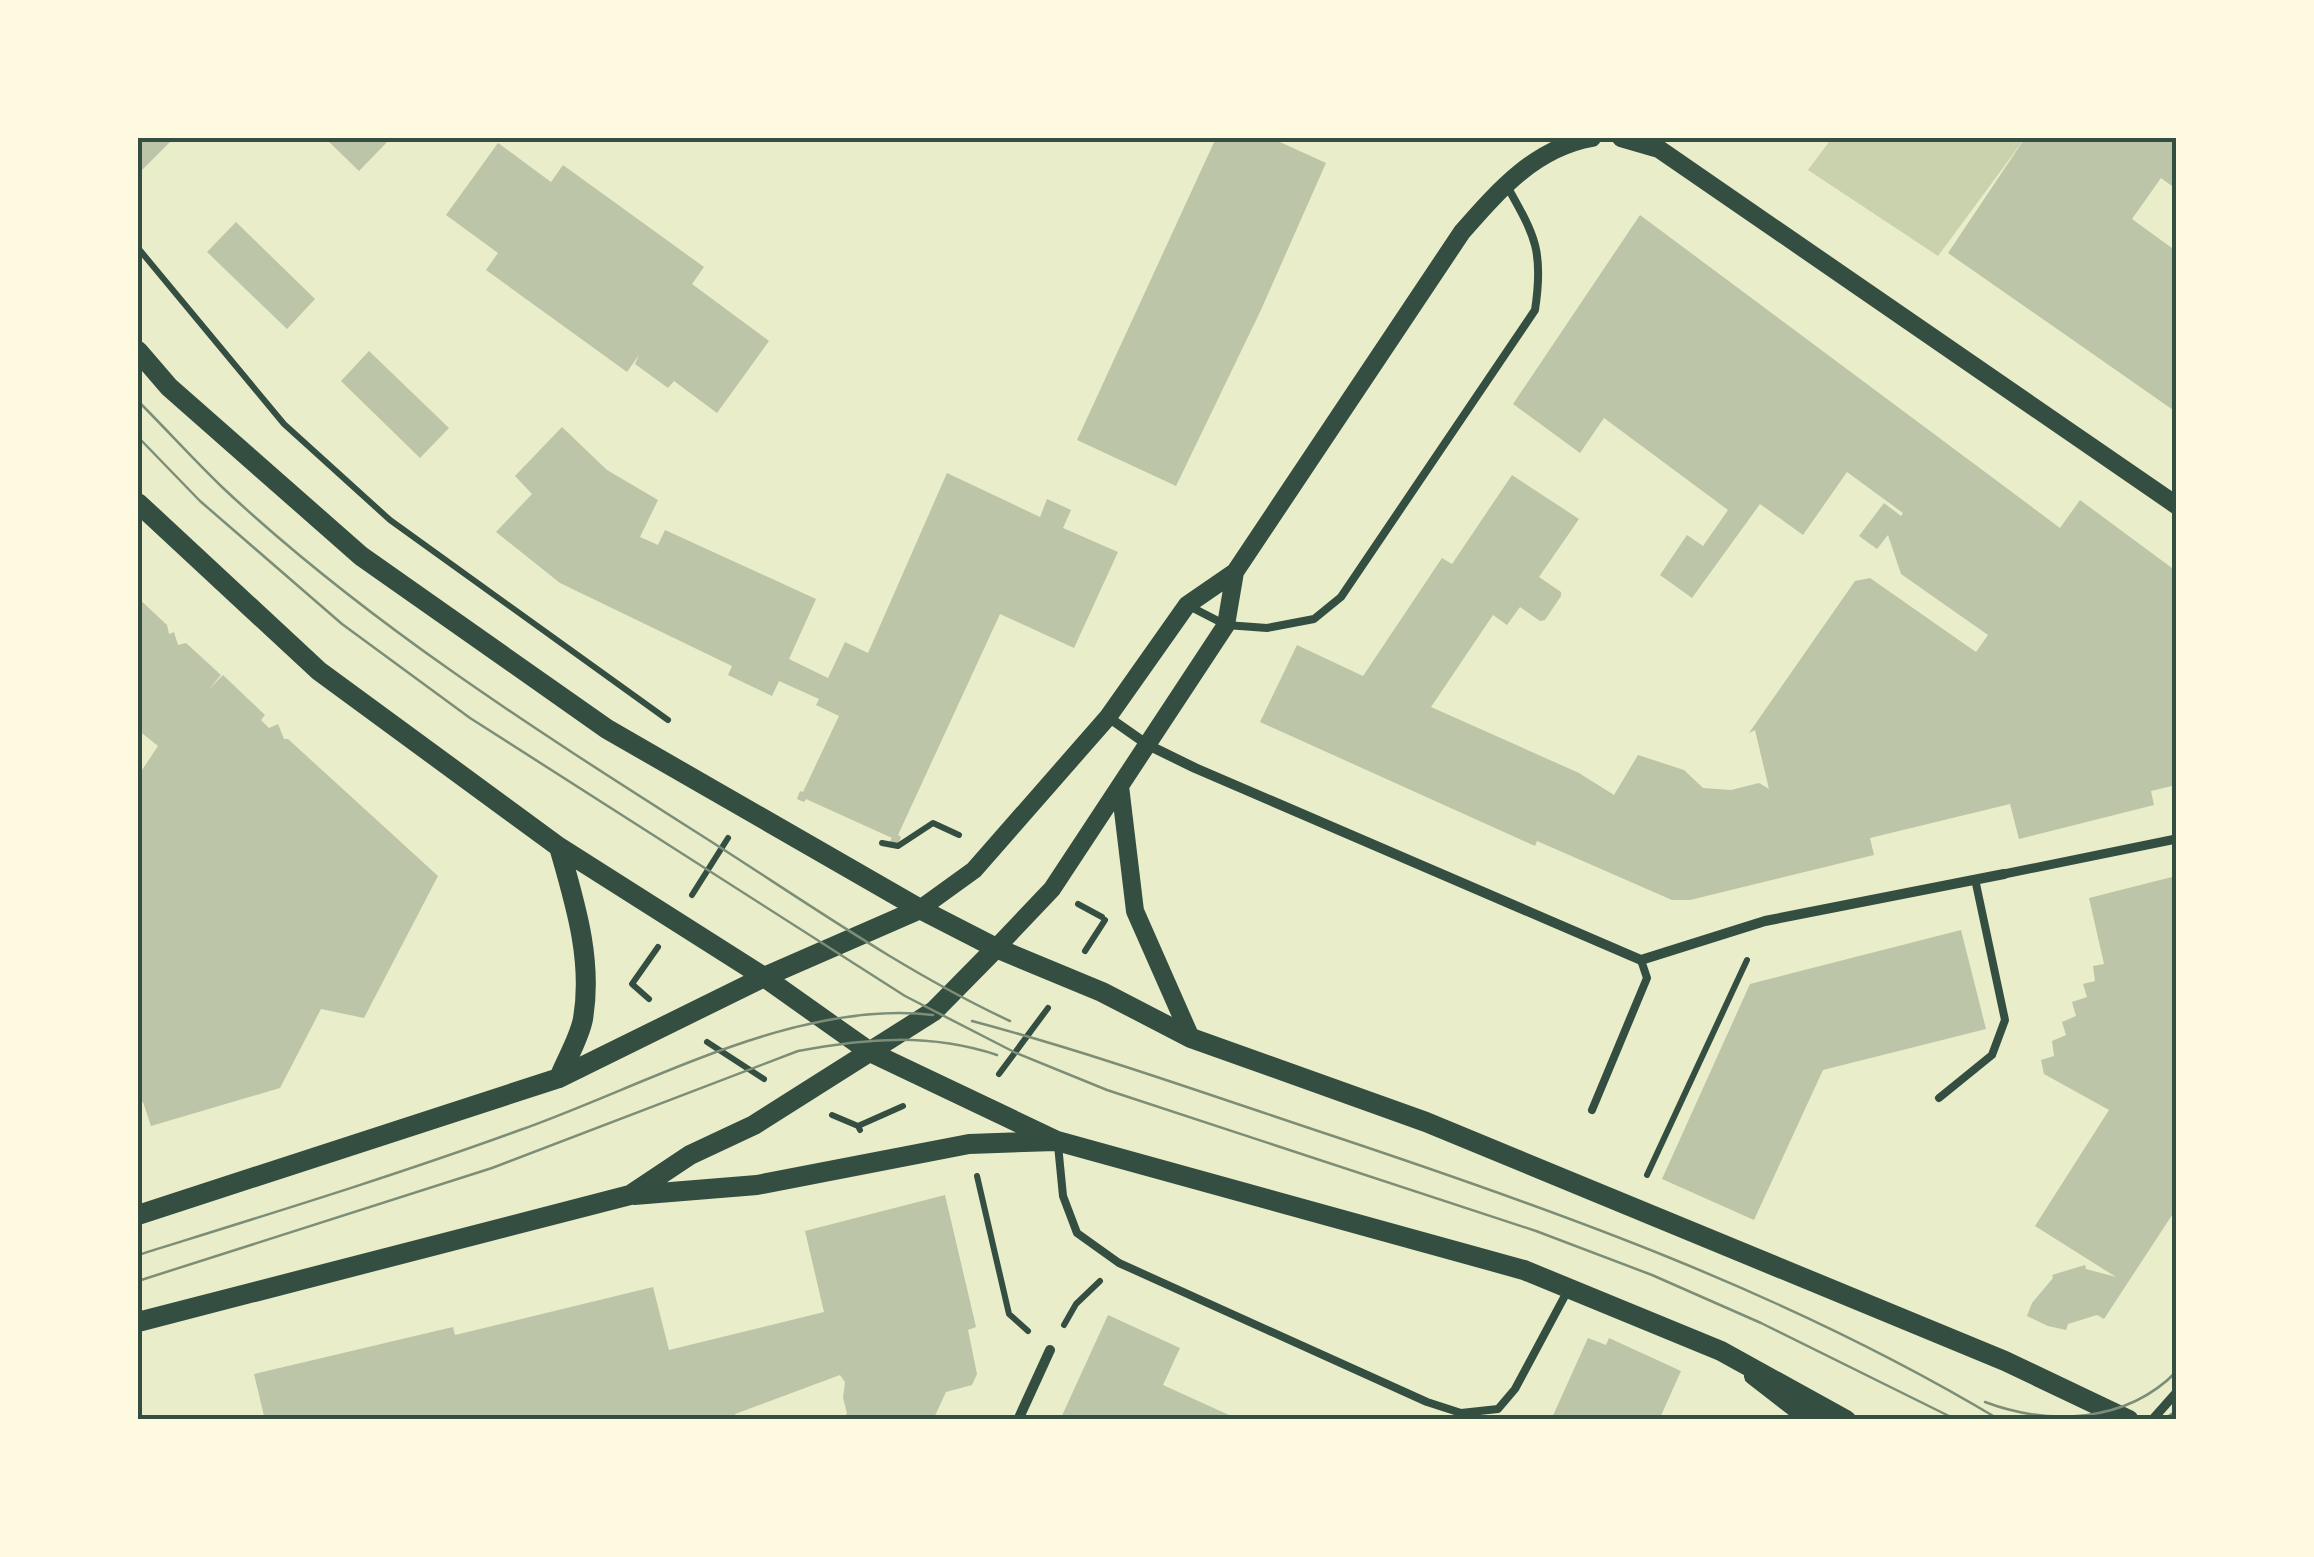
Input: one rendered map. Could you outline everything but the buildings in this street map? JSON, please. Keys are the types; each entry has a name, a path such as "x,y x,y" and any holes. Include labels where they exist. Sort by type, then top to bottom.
{"main road":[{"path":"138,351 168,387 361,556 607,729 920,909 1191,1038 1426,1122 2006,1361 2130,1420"},
{"path":"138,504 319,671 559,847 764,977 870,1052 1058,1141 1524,1270 1721,1351 1846,1420"},
{"path":"558,1078 582,1022 586,973 578,915 559,847"},
{"path":"138,1215 558,1078 764,977 920,909"},
{"path":"630,1195 690,1155 754,1125 934,1012 996,948"},
{"path":"138,1322 630,1195 756,1185 969,1144 1058,1141"}],"street":[{"path":"920,909 974,870 1108,717 1187,605 1235,572 1452,248 1506,182 1564,140 1592,138"},
{"path":"1621,138 1658,149 2176,504"},
{"path":"996,948 1052,889 1226,624 1235,572"},
{"path":"1108,717 1148,745 1641,960 1765,921 2176,839"},
{"path":"1120,786 1135,910 1191,1038"},
{"path":"1018,1420 1050,1350"},
{"path":"1721,1351 1810,1420"},
{"path":"2152,1420 2176,1393"}],"lane":[{"path":"1187,605 1226,624 1267,628 1314,619 1342,597 1535,310 1540,279 1535,236 1506,182"},
{"path":"1939,1098 1992,1055 2005,1020 1975,879"},
{"path":"1592,1110 1648,978 1641,960"},
{"path":"1058,1141 1063,1196 1077,1233 1120,1263 1427,1402 1461,1413 1498,1409 1515,1389 1569,1288"}],"path":[{"path":"138,248 284,424 390,520 680,728"},
{"path":"867,836 898,846 934,823 991,850"},
{"path":"870,1164 858,1126 945,1087 1002,1073 1106,919 1135,910"},
{"path":"1632,1208 1765,921"},
{"path":"969,1144 1008,1314 1050,1350 1076,1304 1120,1263"}],"green space":[{"path":"1832,138 2025,138 1938,256 1808,170"}],"tram line":[{"path":"138,401 222,487 279,538 338,587 462,678 861,938 1010,1021"},
{"path":"138,437 200,501 342,624 470,718 905,996 1016,1053 1107,1090 1536,1231 1652,1275 1761,1323 1957,1420"},
{"path":"138,1255 473,1147 776,1032 881,1014 933,1015"},
{"path":"972,1021 1189,1088 1581,1223 1837,1332 2000,1420"},
{"path":"138,1281 492,1168 798,1051 898,1040 947,1043 997,1055"},
{"path":"1985,1402 2035,1415 2086,1415 2134,1402 2176,1372"},
{"path":"2163,1420 2176,1411"}]}
